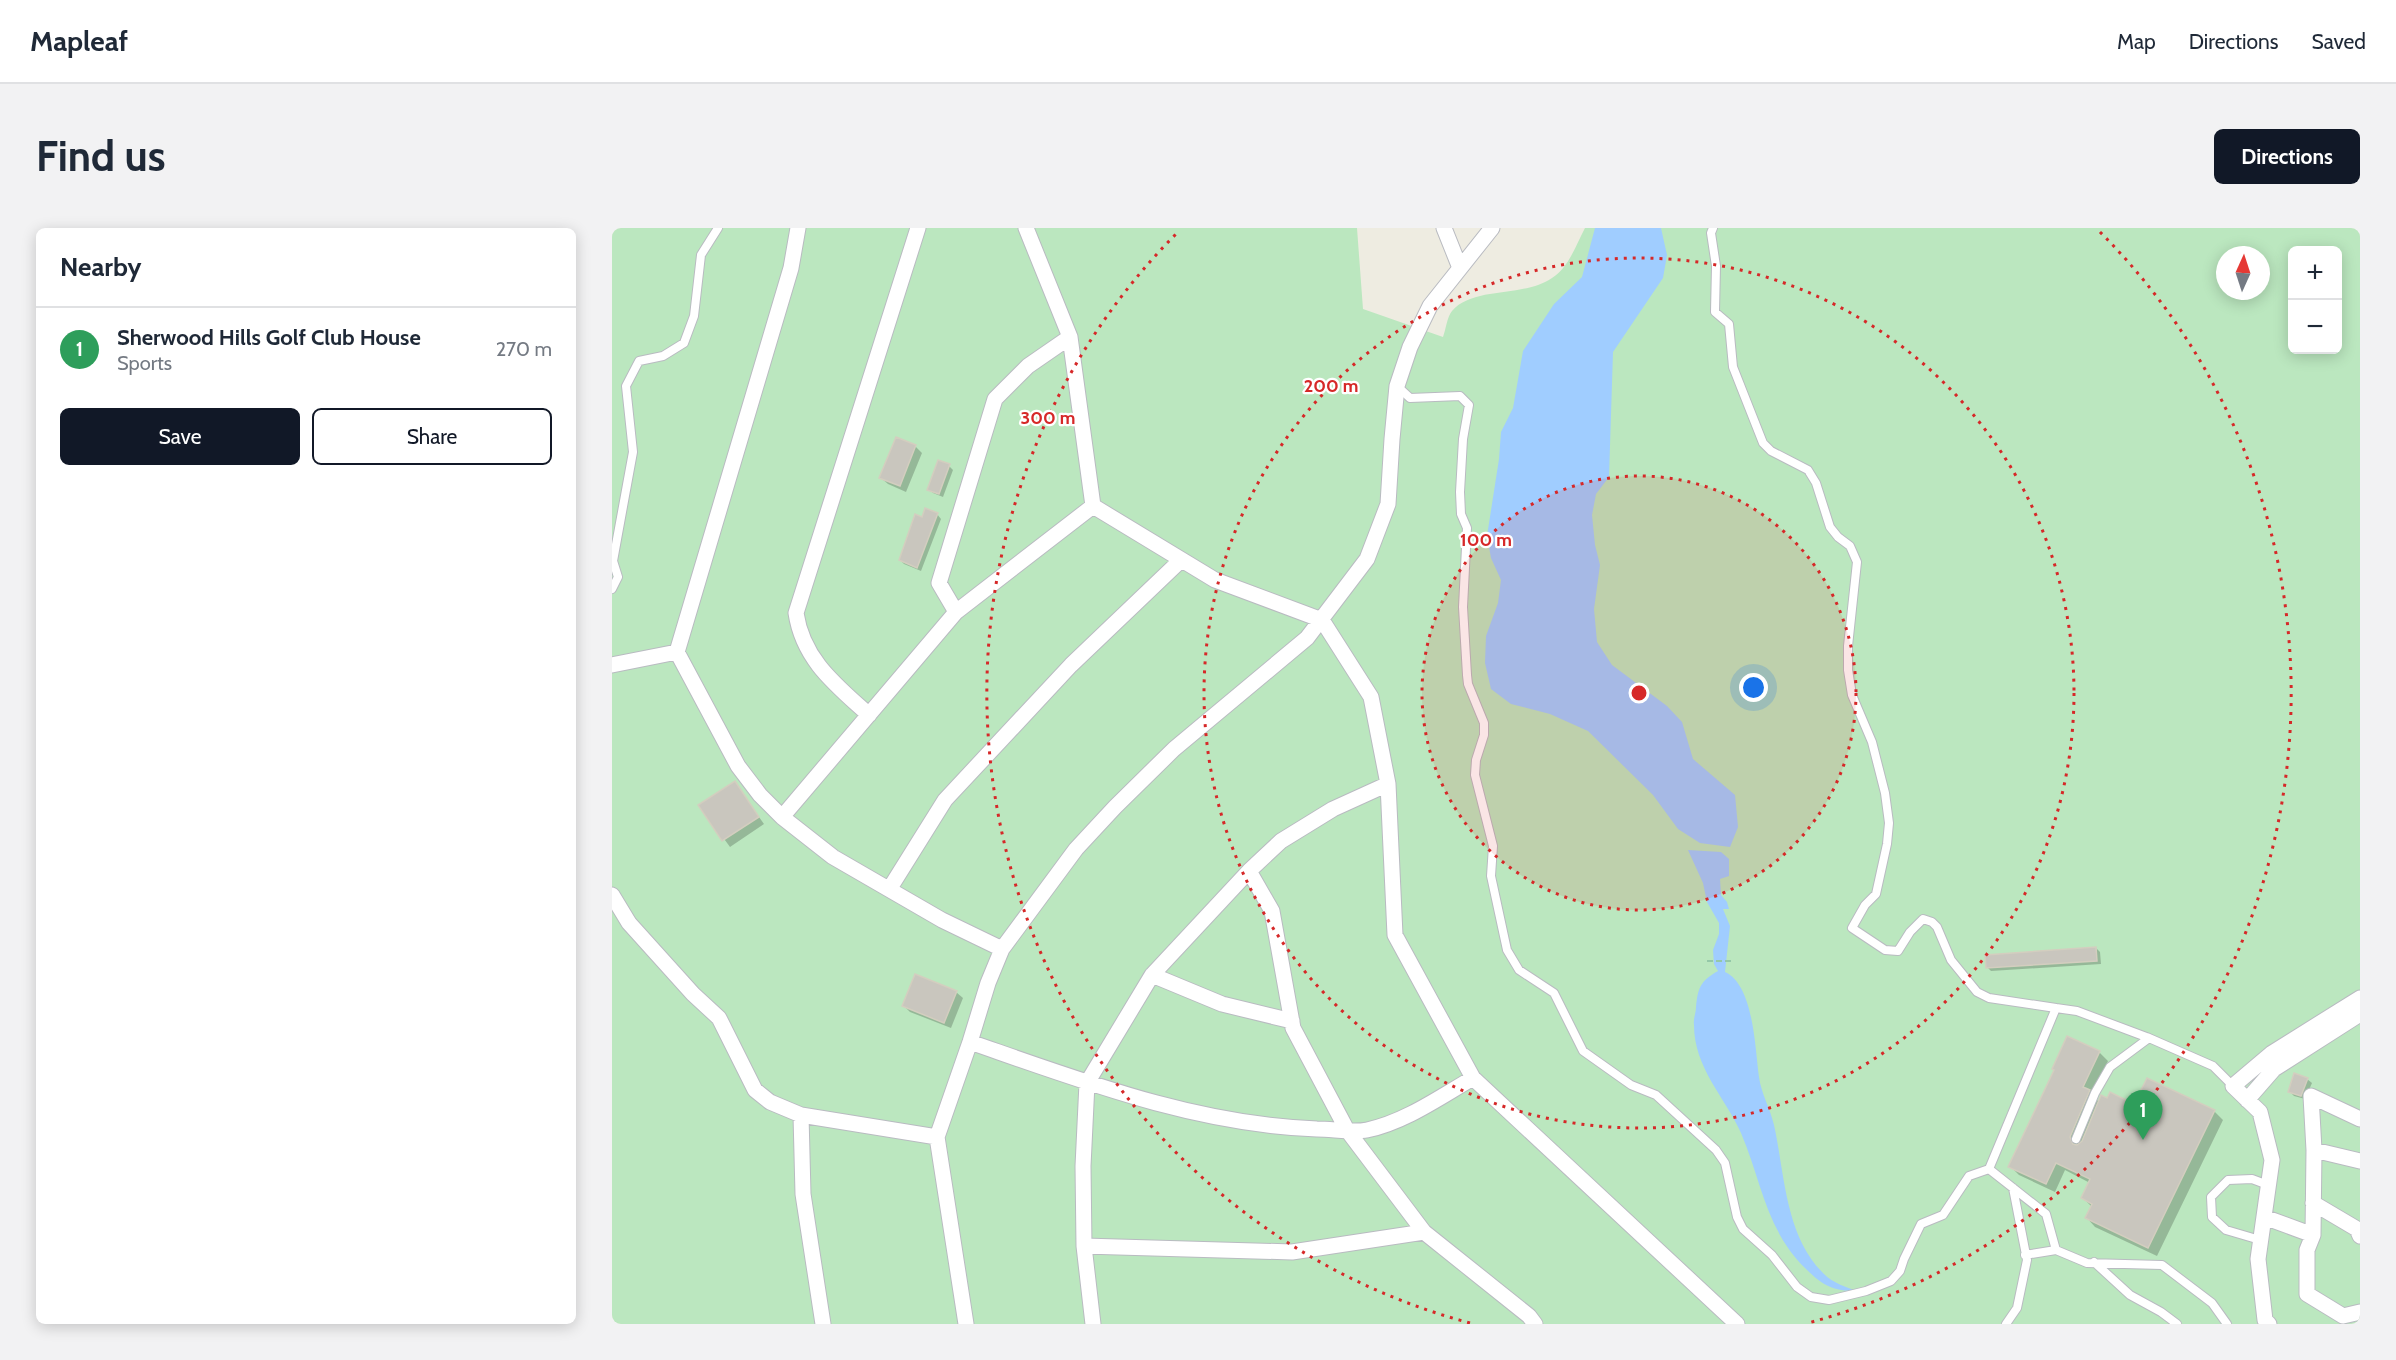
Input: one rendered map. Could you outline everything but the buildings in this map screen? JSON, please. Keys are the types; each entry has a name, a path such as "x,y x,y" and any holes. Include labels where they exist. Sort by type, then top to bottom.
{"street":[{"path":"798,228 791,268 677,652 738,766 760,795 782,818 833,857 942,920 1002,949"},
{"path":"869,715 826,677 799,631 796,613 918,228"},
{"path":"1026,228 1070,337 1093,506"},
{"path":"1444,228 1460,268"},
{"path":"966,1324 937,1137 988,983 1002,949 1076,849 1114,807 1174,749 1307,638 1368,559 1388,504 1397,386 1410,347 1430,306 1492,228"},
{"path":"956,612 939,583 995,399 1028,366 1070,337"},
{"path":"782,818 956,612 1093,506"},
{"path":"1093,506 1215,580 1322,620 1371,697 1388,783 1395,935 1473,1078 1737,1324"},
{"path":"890,888 945,800 1071,665 1181,560"},
{"path":"612,665 677,652"},
{"path":"1093,1324 1084,1246 1083,1166 1087,1083 1152,975 1249,871 1281,841 1333,809 1388,783"},
{"path":"1249,871 1272,910 1293,1028 1347,1130 1424,1232 1529,1316 1535,1324"},
{"path":"612,895 628,923 693,994 719,1018 754,1090 770,1102 801,1115 937,1137"},
{"path":"1152,975 1222,1004 1292,1021"},
{"path":"2269,1324 2265,1320 2258,1259 2272,1160 2260,1112 2233,1086 2272,1053 2360,998"},
{"path":"2247,1100 2274,1069 2360,1014"},
{"path":"970,1042 1087,1083 1226,1120 1306,1128 1366,1130 1410,1114 1473,1078"},
{"path":"2360,1119 2311,1096 2314,1150 2313,1235 2307,1250 2307,1294 2343,1316 2360,1312"},
{"path":"801,1115 803,1194 823,1324"},
{"path":"2314,1150 2360,1161"},
{"path":"2313,1203 2357,1229 2360,1236"},
{"path":"2264,1216 2313,1235"},
{"path":"1084,1246 1292,1252 1424,1232"}],"lane":[{"path":"612,589 618,577 614,561 633,452 626,386 639,361 663,356 684,343 694,316 701,255 718,228"},
{"path":"1713,228 1711,233 1716,266 1715,312 1729,324 1733,367 1762,443 1771,451 1808,470 1816,483 1830,527 1850,546 1857,562 1848,646 1851,695 1872,742 1885,793 1889,823 1887,844 1876,894 1865,904 1852,928 1885,950 1898,951 1910,932 1923,919 1932,922 1938,927 1952,960 1977,992 1989,998 2077,1011 2149,1038 2213,1066 2233,1086"},
{"path":"1397,386 1410,398 1460,396 1469,405 1463,439 1460,492 1461,514 1467,528 1463,607 1467,675 1468,684 1484,723 1484,735 1476,760 1475,775 1493,846 1491,876 1507,950 1519,970 1554,993 1583,1051 1631,1085 1656,1095 1716,1150 1725,1163 1737,1216 1743,1229 1772,1255 1797,1287 1810,1298 1829,1300 1866,1292 1891,1281 1900,1271 1921,1224 1943,1215 1969,1176 1989,1169 2056,1008"},
{"path":"2076,1139 2110,1067 2149,1038"},
{"path":"1989,1169 2046,1214 2056,1250"},
{"path":"2260,1240 2226,1230 2212,1217 2211,1197 2228,1180 2252,1179 2268,1185"},
{"path":"2007,1324 2017,1308 2027,1260 2013,1188"},
{"path":"2025,1255 2056,1250 2087,1263 2162,1265 2211,1303 2227,1324"},
{"path":"2094,1263 2130,1295 2161,1312 2177,1324"}],"path":[{"path":"1707,961 1731,961"}],"green space":[{"path":"612,228 1357,228 1363,309 1443,337 1450,314 1461,303 1486,295 1527,288 1552,278 1568,262 1585,228 2360,228 2360,1324 612,1324"}],"water":[{"path":"1595,228 1661,228 1667,255 1663,278 1613,352 1609,477 1596,494 1592,515 1600,565 1594,609 1597,642 1612,665 1667,706 1682,722 1693,759 1735,795 1738,827 1730,847 1700,843 1678,829 1653,795 1588,731 1550,714 1511,704 1491,689 1485,663 1486,636 1498,603 1501,580 1491,558 1487,536 1501,432 1513,408 1523,351 1554,304 1582,277"},
{"path":"1688,850 1721,852 1729,859 1729,876 1720,879 1721,895 1729,909 1723,909 1730,926 1725,972 1735,979 1747,1004 1754,1035 1760,1083 1774,1125 1788,1204 1801,1242 1811,1259 1824,1274 1835,1282 1857,1291 1841,1290 1822,1283 1805,1268 1781,1237 1766,1204 1741,1133 1711,1082 1699,1055 1694,1023 1697,1000 1704,982 1718,971 1714,964 1713,950 1719,934 1719,923 1707,902 1703,883"}],"place":[{"name":"Sherwood Hills Golf Club House","path":"2143,1140"}]}
